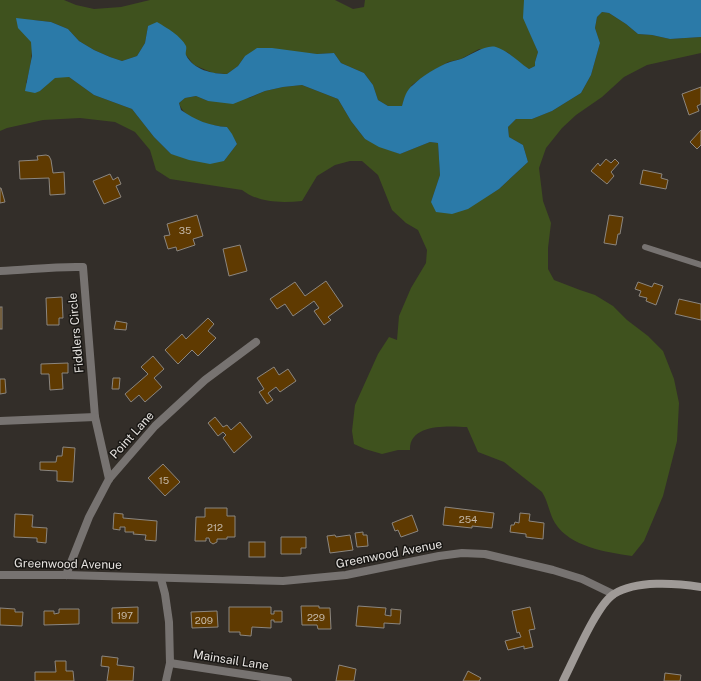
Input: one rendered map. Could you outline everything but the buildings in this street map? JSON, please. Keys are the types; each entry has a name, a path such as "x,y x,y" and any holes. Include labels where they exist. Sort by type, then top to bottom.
{"main road":[{"path":"563,681 592,623 612,594 627,588 650,584 701,587"}],"street":[{"name":"Fiddlers Circle","path":"0,271 62,266 83,267 95,417 109,478"},
{"name":"Point Lane","path":"66,575 89,517 109,478 155,426 205,380 256,342"},
{"path":"0,421 95,417"},
{"name":"Greenwood Avenue","path":"0,575 66,575 161,579 283,581 346,576 440,556 462,553 485,554 553,570 582,579 612,594"},
{"path":"161,579 165,594 168,622 170,663 166,681"},
{"name":"Mainsail Lane","path":"170,663 288,681"}],"lane":[{"path":"645,247 701,265"}],"green space":[{"path":"0,0 64,0 76,5 94,9 121,7 150,0 335,0 353,9 364,7 365,0 524,0 524,18 538,52 535,66 529,69 507,52 479,49 461,59 448,62 412,85 402,106 388,106 378,100 373,85 364,73 341,63 334,53 245,56 238,66 227,74 213,73 194,65 186,55 148,26 145,43 137,56 122,61 94,50 79,41 68,29 51,22 34,20 31,59 26,83 40,91 55,77 69,77 94,95 132,109 154,137 171,154 224,161 237,144 227,127 199,121 186,114 179,103 185,98 196,96 208,101 249,98 265,91 302,85 338,99 351,121 365,139 400,154 430,142 438,143 440,175 431,202 484,198 499,189 528,162 523,145 509,137 508,127 516,119 532,119 552,111 581,93 591,75 600,43 595,28 597,17 602,12 609,13 638,34 670,39 701,37 701,53 647,65 624,77 602,97 576,115 562,128 546,148 539,168 543,201 551,223 548,248 548,269 554,280 595,295 613,306 663,351 674,379 679,403 677,441 663,496 644,541 632,556 611,553 589,547 570,538 555,523 542,492 504,462 478,452 467,427 450,426 431,428 423,431 416,435 411,441 410,450 398,450 382,454 354,444 352,431 355,405 378,354 389,337 397,340 399,316 411,288 426,263 427,250 418,230 406,223 392,210 378,175 362,161 350,161 335,165 317,176 302,201 270,201 263,200 242,190 170,179 156,170 150,150 135,132 115,122 80,118 43,120 0,131"}],"water":[{"path":"524,0 701,0 701,37 670,39 638,34 609,13 602,12 597,17 595,28 600,43 591,75 581,93 552,111 532,119 516,119 508,127 509,137 523,145 528,162 499,189 468,209 452,214 436,212 431,202 440,175 438,143 430,142 400,154 379,147 365,139 351,121 338,99 302,85 265,91 233,104 208,101 196,96 185,98 179,103 181,110 192,117 209,124 227,127 232,134 237,144 224,161 210,164 189,160 171,154 154,137 132,109 94,95 69,77 55,78 40,91 35,93 25,91 32,56 31,42 18,28 16,18 51,22 68,29 79,41 94,50 122,61 137,56 145,43 148,26 157,22 173,32 184,42 186,46 186,55 198,68 222,74 227,74 238,66 245,56 257,48 272,48 317,54 334,53 341,63 364,73 373,85 378,100 388,106 402,106 409,89 425,75 445,64 461,59 478,50 492,46 496,47 505,51 529,69 535,66 538,52 523,18"}]}
